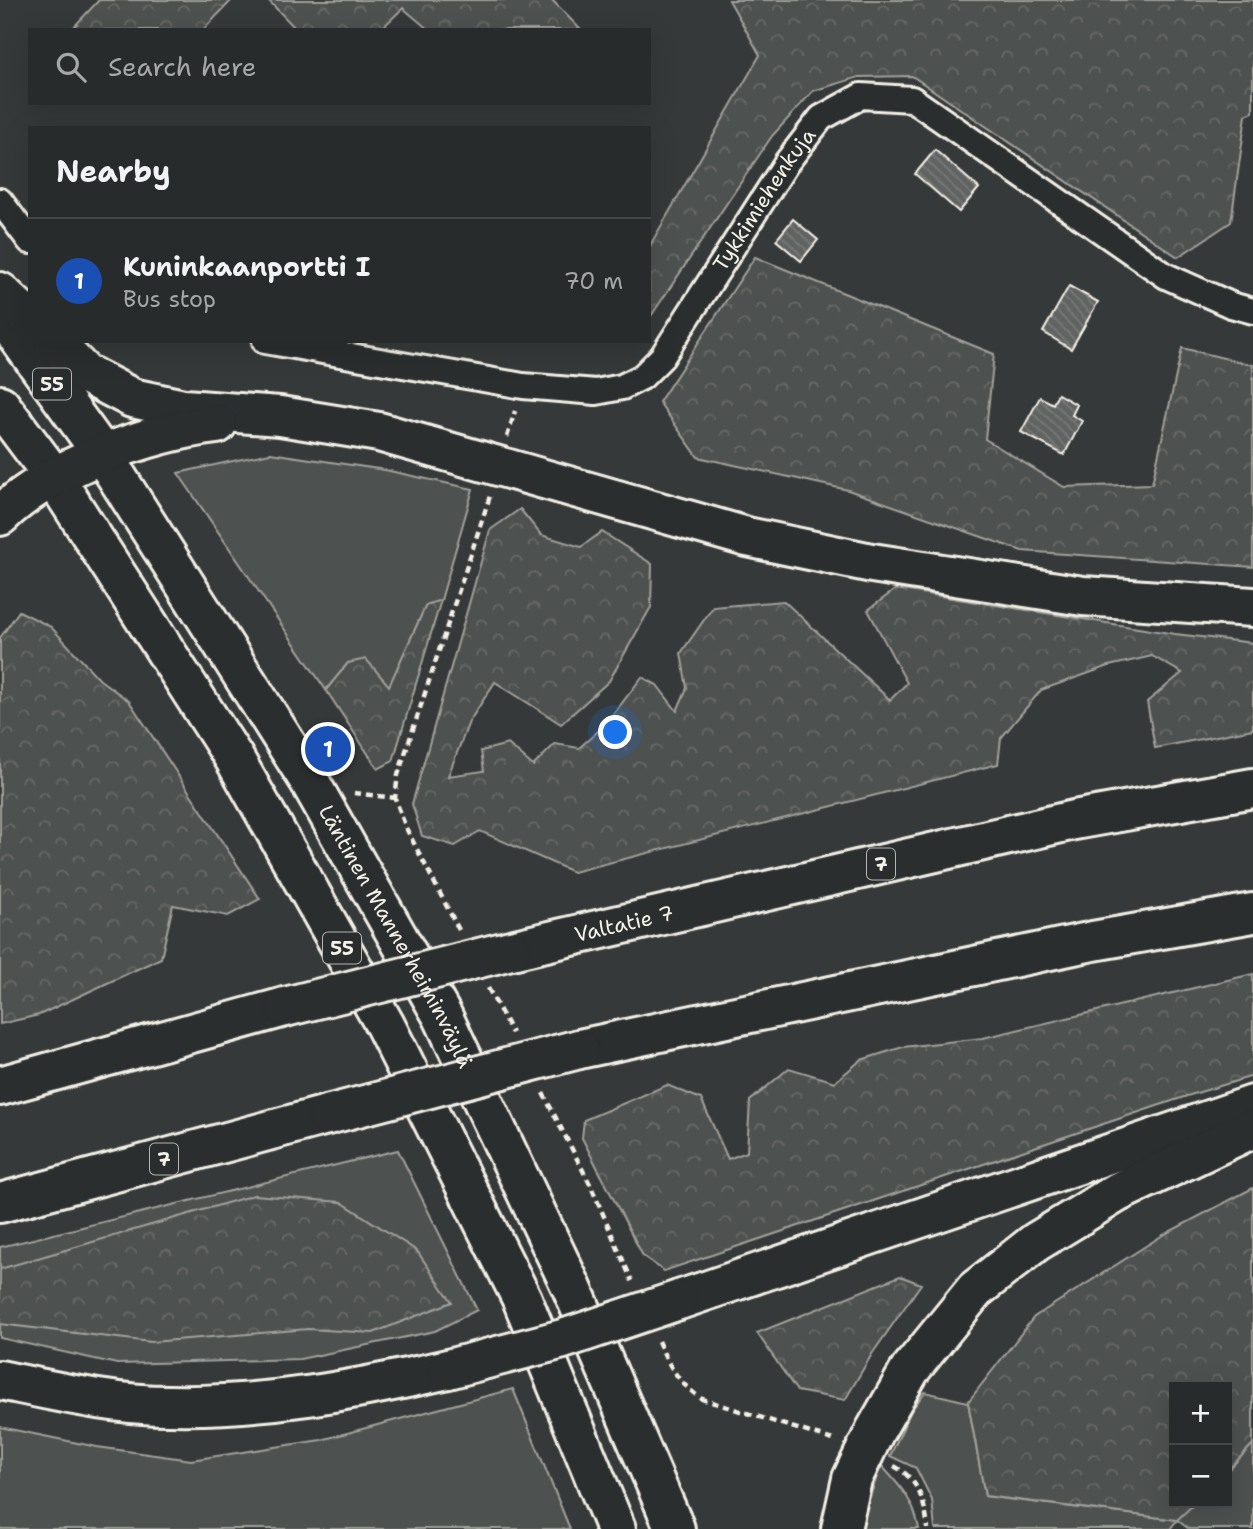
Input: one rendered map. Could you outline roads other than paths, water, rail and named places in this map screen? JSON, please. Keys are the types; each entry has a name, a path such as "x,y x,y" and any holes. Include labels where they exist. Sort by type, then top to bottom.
{"main road":[{"path":"0,292 28,318"},
{"name":"Läntinen Mannerheiminväylä","path":"0,313 103,455 309,780 443,1017 571,1286 675,1529"},
{"path":"55,343 84,373 132,398 184,409 280,416 379,432 747,537 872,563 1083,596 1253,607"},
{"name":"55","path":"0,405 54,477 234,758 385,1025 522,1299 616,1529"},
{"path":"0,516 54,477 103,455 162,434 280,416"},
{"name":"Valtatie 7","path":"0,1086 285,1007 512,950 1074,820 1253,788"},
{"name":"7","path":"0,1203 579,1049 1093,941 1253,913"},
{"path":"0,1380 73,1395 166,1405 261,1402 357,1390 448,1370 563,1339 1253,1105"},
{"path":"841,1529 852,1479 881,1420 910,1370 975,1290 1036,1242 1118,1192 1253,1128"}],"street":[{"name":"Tykkimiehenkuja","path":"276,343 523,386 596,393 622,387 642,377 662,357 787,162 821,118 861,96 912,99 1166,276 1231,305 1253,310"},
{"path":"0,201 28,238"}],"place":[{"name":"Kuninkaanportti I","path":"328,749"}]}
